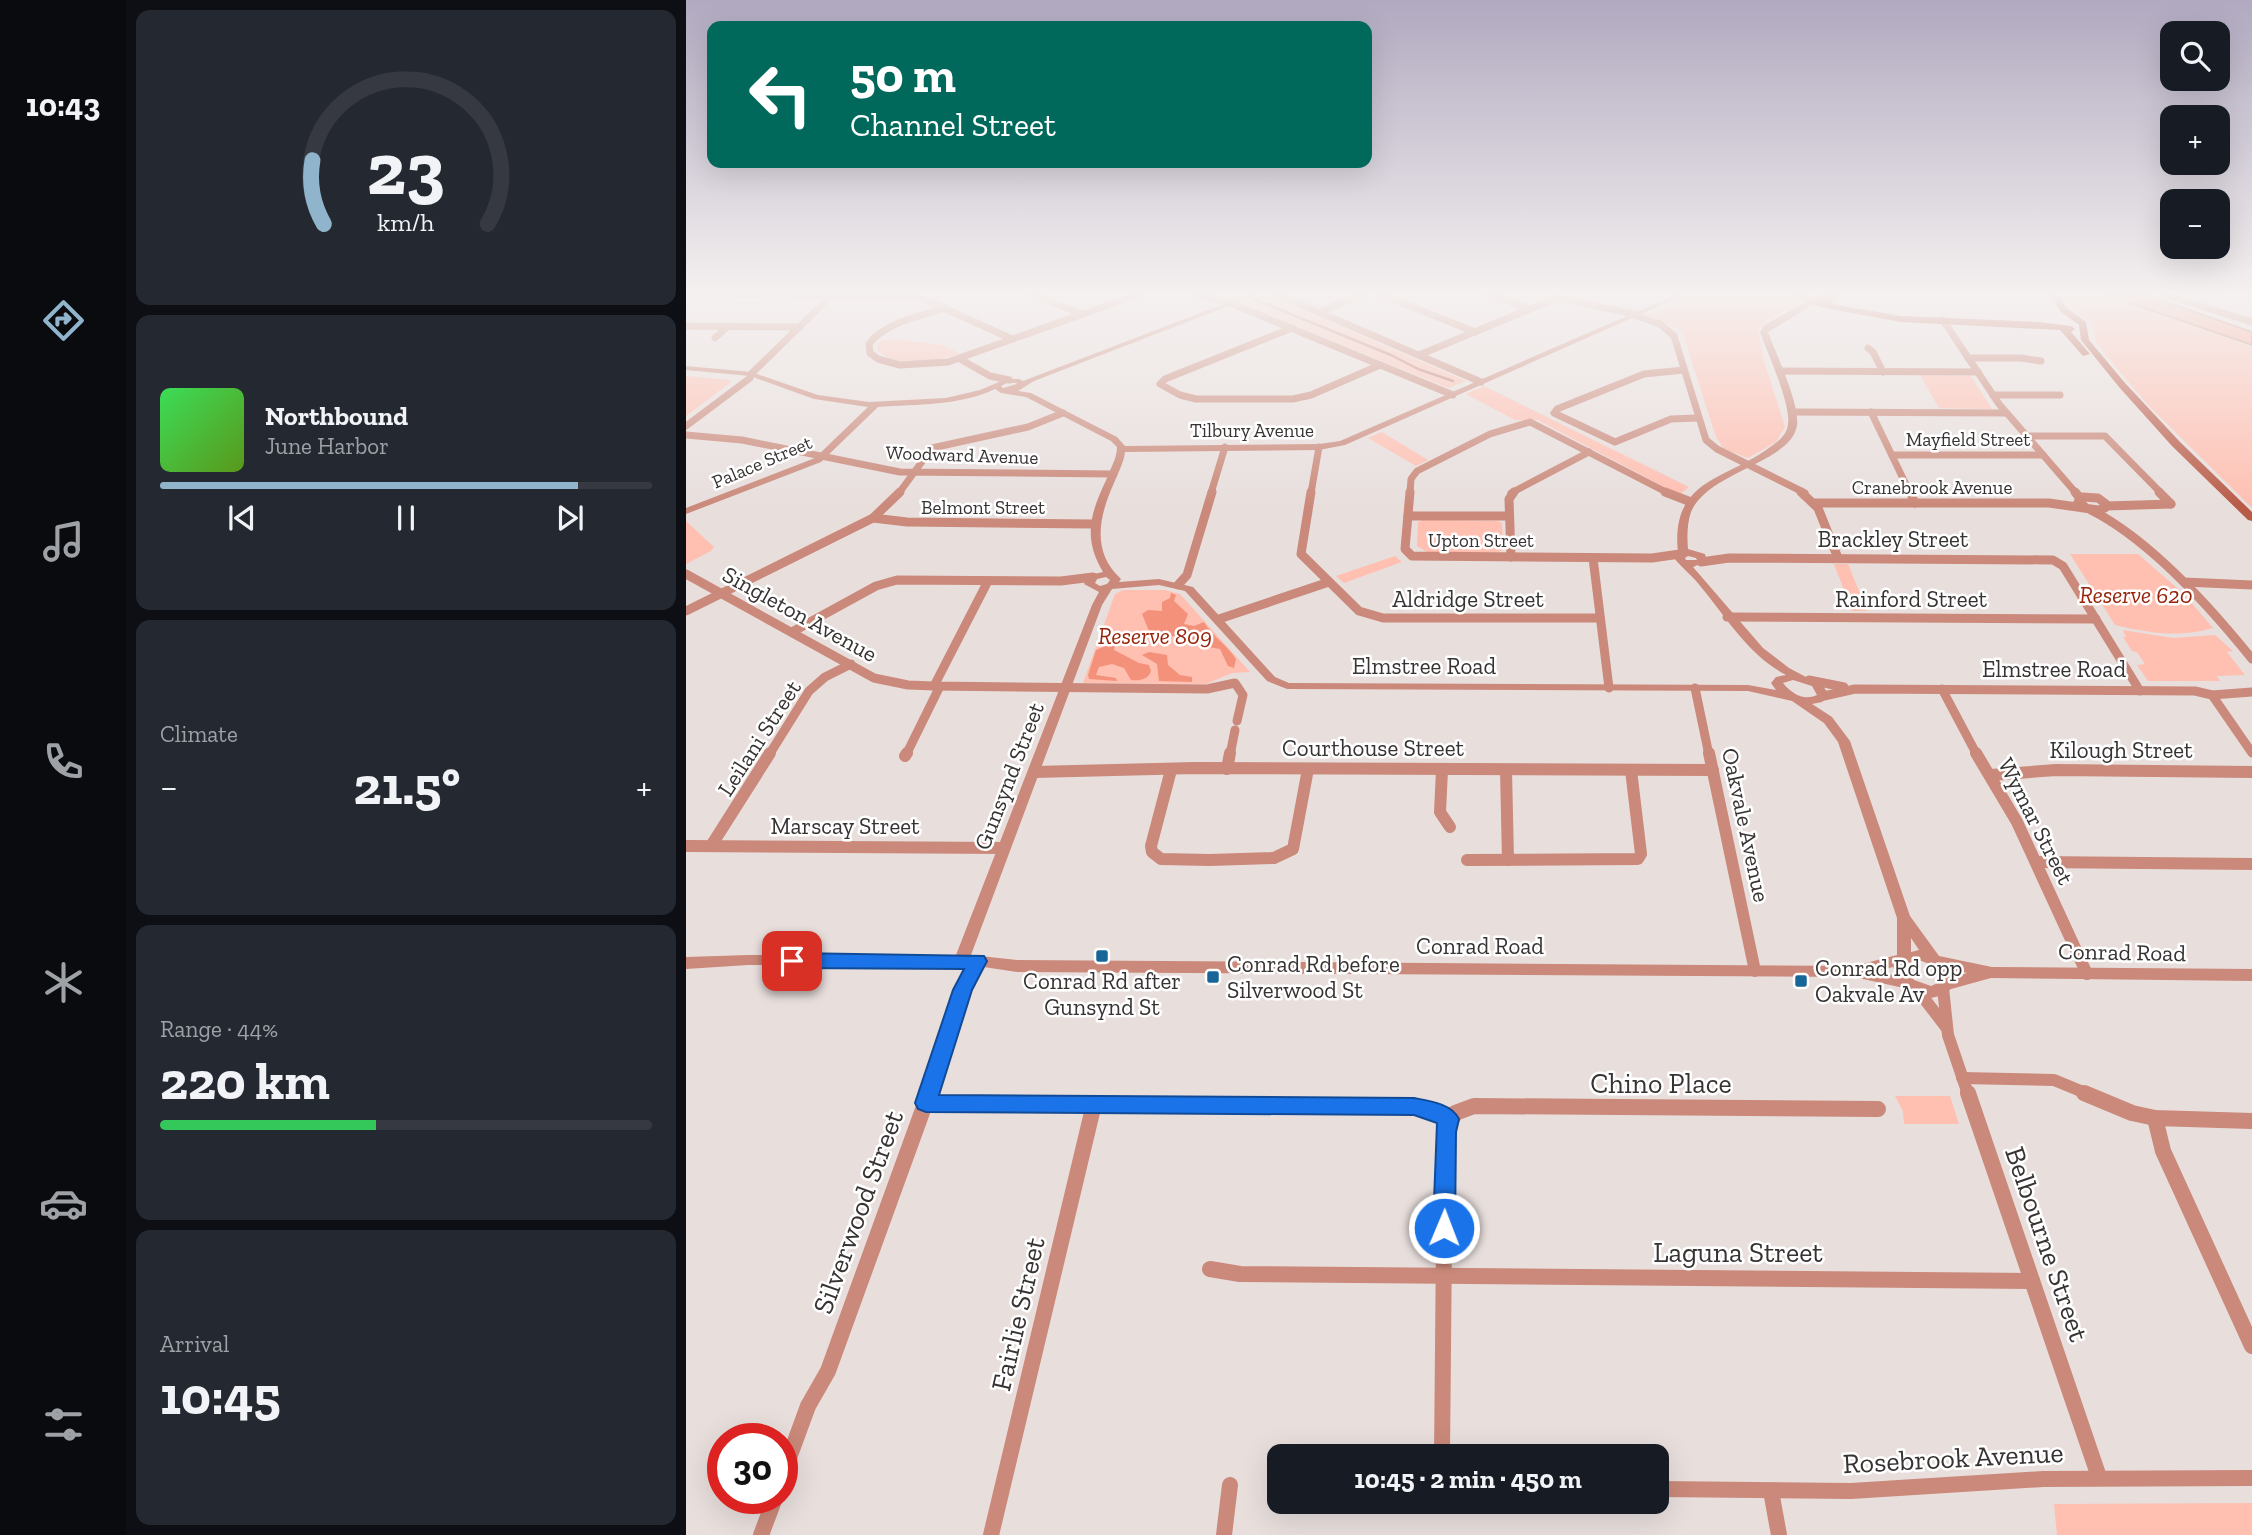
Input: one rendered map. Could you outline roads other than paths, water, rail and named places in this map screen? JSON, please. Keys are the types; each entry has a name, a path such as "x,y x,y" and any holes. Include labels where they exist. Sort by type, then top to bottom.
{"main road":[{"path":"2093,364 2140,419 2252,530"},
{"path":"2105,364 2140,405 2252,518"}],"street":[{"path":"686,426 763,364"},
{"path":"895,364 928,364"},
{"path":"968,364 990,376 1016,383 1028,395"},
{"path":"686,370 751,376 828,403 874,407 935,405 1001,388 1072,364"},
{"path":"1205,364 1157,383 1180,395 1196,399 1293,399 1311,395 1380,365"},
{"path":"1377,364 1453,395"},
{"path":"1439,364 1482,382"},
{"name":"Tilbury Avenue","path":"1122,449 1319,447 1348,441 1524,364"},
{"path":"1682,364 1704,437 1709,443 1797,489 1815,503 1838,558"},
{"path":"1776,364 1795,423 1788,438 1773,451 1709,483 1691,502 1684,521 1682,558 1727,617 1768,659 1821,688 1828,720"},
{"path":"1879,364 1884,372"},
{"path":"1972,364 2006,413 2067,480 2087,508 2116,524 2183,582 2215,612 2252,659"},
{"path":"1684,370 1644,374 1557,409 1554,413 1615,442 1671,419 1698,418"},
{"path":"1779,371 1978,372"},
{"path":"990,376 1001,388 1028,395 1114,439 1122,449 1093,524 1100,561 1111,581"},
{"path":"1993,395 2060,395"},
{"name":"Palace Street","path":"686,512 823,457 874,407"},
{"path":"1793,411 2006,413"},
{"path":"1871,412 1915,503"},
{"path":"686,611 873,517 895,499 931,447 1028,428 1063,413"},
{"name":"Upton Street","path":"1682,558 1412,556 1405,549 1410,478 1414,472 1517,423 1534,423 1676,498 1691,502"},
{"name":"Woodward Avenue","path":"686,435 741,440 913,473 1114,474"},
{"path":"2025,436 2105,436 2171,504 2096,498"},
{"path":"792,632 886,582 905,579 1178,584 1187,575 1225,447"},
{"name":"Aldridge Street","path":"1319,447 1300,551 1359,611 1377,617 1600,618"},
{"path":"1511,557 1511,493 1589,452"},
{"name":"Mayfield Street","path":"1892,455 2043,456"},
{"path":"2067,480 2096,498 2116,524"},
{"name":"Cranebrook Avenue","path":"2049,503 2096,498"},
{"name":"Cranebrook Avenue","path":"1815,503 2049,503 2087,508"},
{"path":"2087,508 2135,503"},
{"path":"1408,516 1509,516"},
{"name":"Belmont Street","path":"873,517 907,523 1093,524"},
{"path":"1684,536 1699,558 1704,584"},
{"path":"1592,558 1609,688"},
{"path":"1682,558 1699,558"},
{"name":"Brackley Street","path":"1699,558 2056,561 2063,566 2096,619"},
{"path":"1097,606 1093,582 1100,561"},
{"name":"Singleton Avenue","path":"686,573 874,678 890,683 937,686 1207,689 1235,683 1243,695 1227,769"},
{"path":"905,756 988,581"},
{"name":"Gunsynd Street","path":"961,962 1097,606 1111,581"},
{"path":"1219,620 1329,582"},
{"path":"2183,582 2252,582"},
{"name":"Elmstree Road","path":"1178,584 1196,595 1271,680 1287,686 1748,688 1792,697"},
{"name":"Rainford Street","path":"1727,617 2096,619"},
{"path":"2096,619 2140,691"},
{"path":"1768,659 1777,682 1792,697 1828,720 1841,735 1904,918 1947,973 1945,986 1931,992 1913,986 1902,973 1904,918"},
{"name":"Leilani Street","path":"711,846 809,691 825,677 851,664"},
{"name":"Elmstree Road","path":"1748,688 1777,682 1785,677 1855,689 2195,691 2212,695 2252,692"},
{"name":"Oakvale Avenue","path":"1695,688 1755,971"},
{"name":"Elmstree Road","path":"1823,697 1855,689"},
{"name":"Wymar Street","path":"1942,689 2036,862 2087,974"},
{"path":"2212,695 2252,753"},
{"path":"1792,697 1812,701 1823,697"},
{"name":"Courthouse Street","path":"1034,772 1227,769 1713,770"},
{"path":"1171,770 1151,846 1152,852 1161,859 1210,860 1275,858 1293,849 1297,842 1308,769"},
{"path":"1442,770 1440,812 1450,827"},
{"path":"1506,770 1508,860"},
{"path":"1467,860 1634,860 1640,857 1631,770"},
{"name":"Kilough Street","path":"1991,775 2056,770 2252,772"},
{"name":"Marscay Street","path":"686,846 1004,848"},
{"path":"2036,862 2252,864"},
{"path":"1903,960 1919,955 1937,960"},
{"name":"Conrad Road","path":"686,963 748,960 977,961 1017,966 1854,972 1913,986"},
{"name":"Conrad Road","path":"1854,972 1903,960"},
{"name":"Conrad Road","path":"1937,960 1992,973 2252,975"},
{"name":"Silverwood Street","path":"798,1433 808,1406 828,1371 926,1103 963,990 977,961"},
{"name":"Conrad Road","path":"1945,986 1992,973"},
{"name":"Belbourne Street","path":"1913,986 1946,1027"},
{"name":"Belbourne Street","path":"1945,986 1946,1027 2099,1478"},
{"path":"1962,1078 2054,1080 2132,1113 2155,1118 2252,1121"},
{"path":"926,1103 1414,1107 1433,1110 1449,1119 1445,1132 1442,1444"},
{"name":"Fairlie Street","path":"991,1535 1094,1104"},
{"name":"Chino Place","path":"1449,1119 1459,1110 1474,1106 1878,1109"},
{"path":"2155,1118 2162,1151 2252,1346"},
{"name":"Laguna Street","path":"1210,1269 1240,1274 2032,1281"},
{"name":"Rosebrook Avenue","path":"1669,1489 1851,1492 2099,1478 2252,1478"},
{"path":"1224,1535 1230,1485"},
{"path":"1772,1491 1779,1535"},
{"path":"761,1535 769,1514"}],"waterway":[{"path":"1408,364 1453,381"}],"place":[{"name":"Conrad Rd after Gunsynd St","path":"1102,956"},
{"name":"Conrad Rd before Silverwood St","path":"1213,977"},
{"name":"Conrad Rd opp Oakvale Av","path":"1801,981"}],"park label":[{"name":"Reserve 620","path":"2136,595"},
{"name":"Reserve 809","path":"1155,636"}]}
